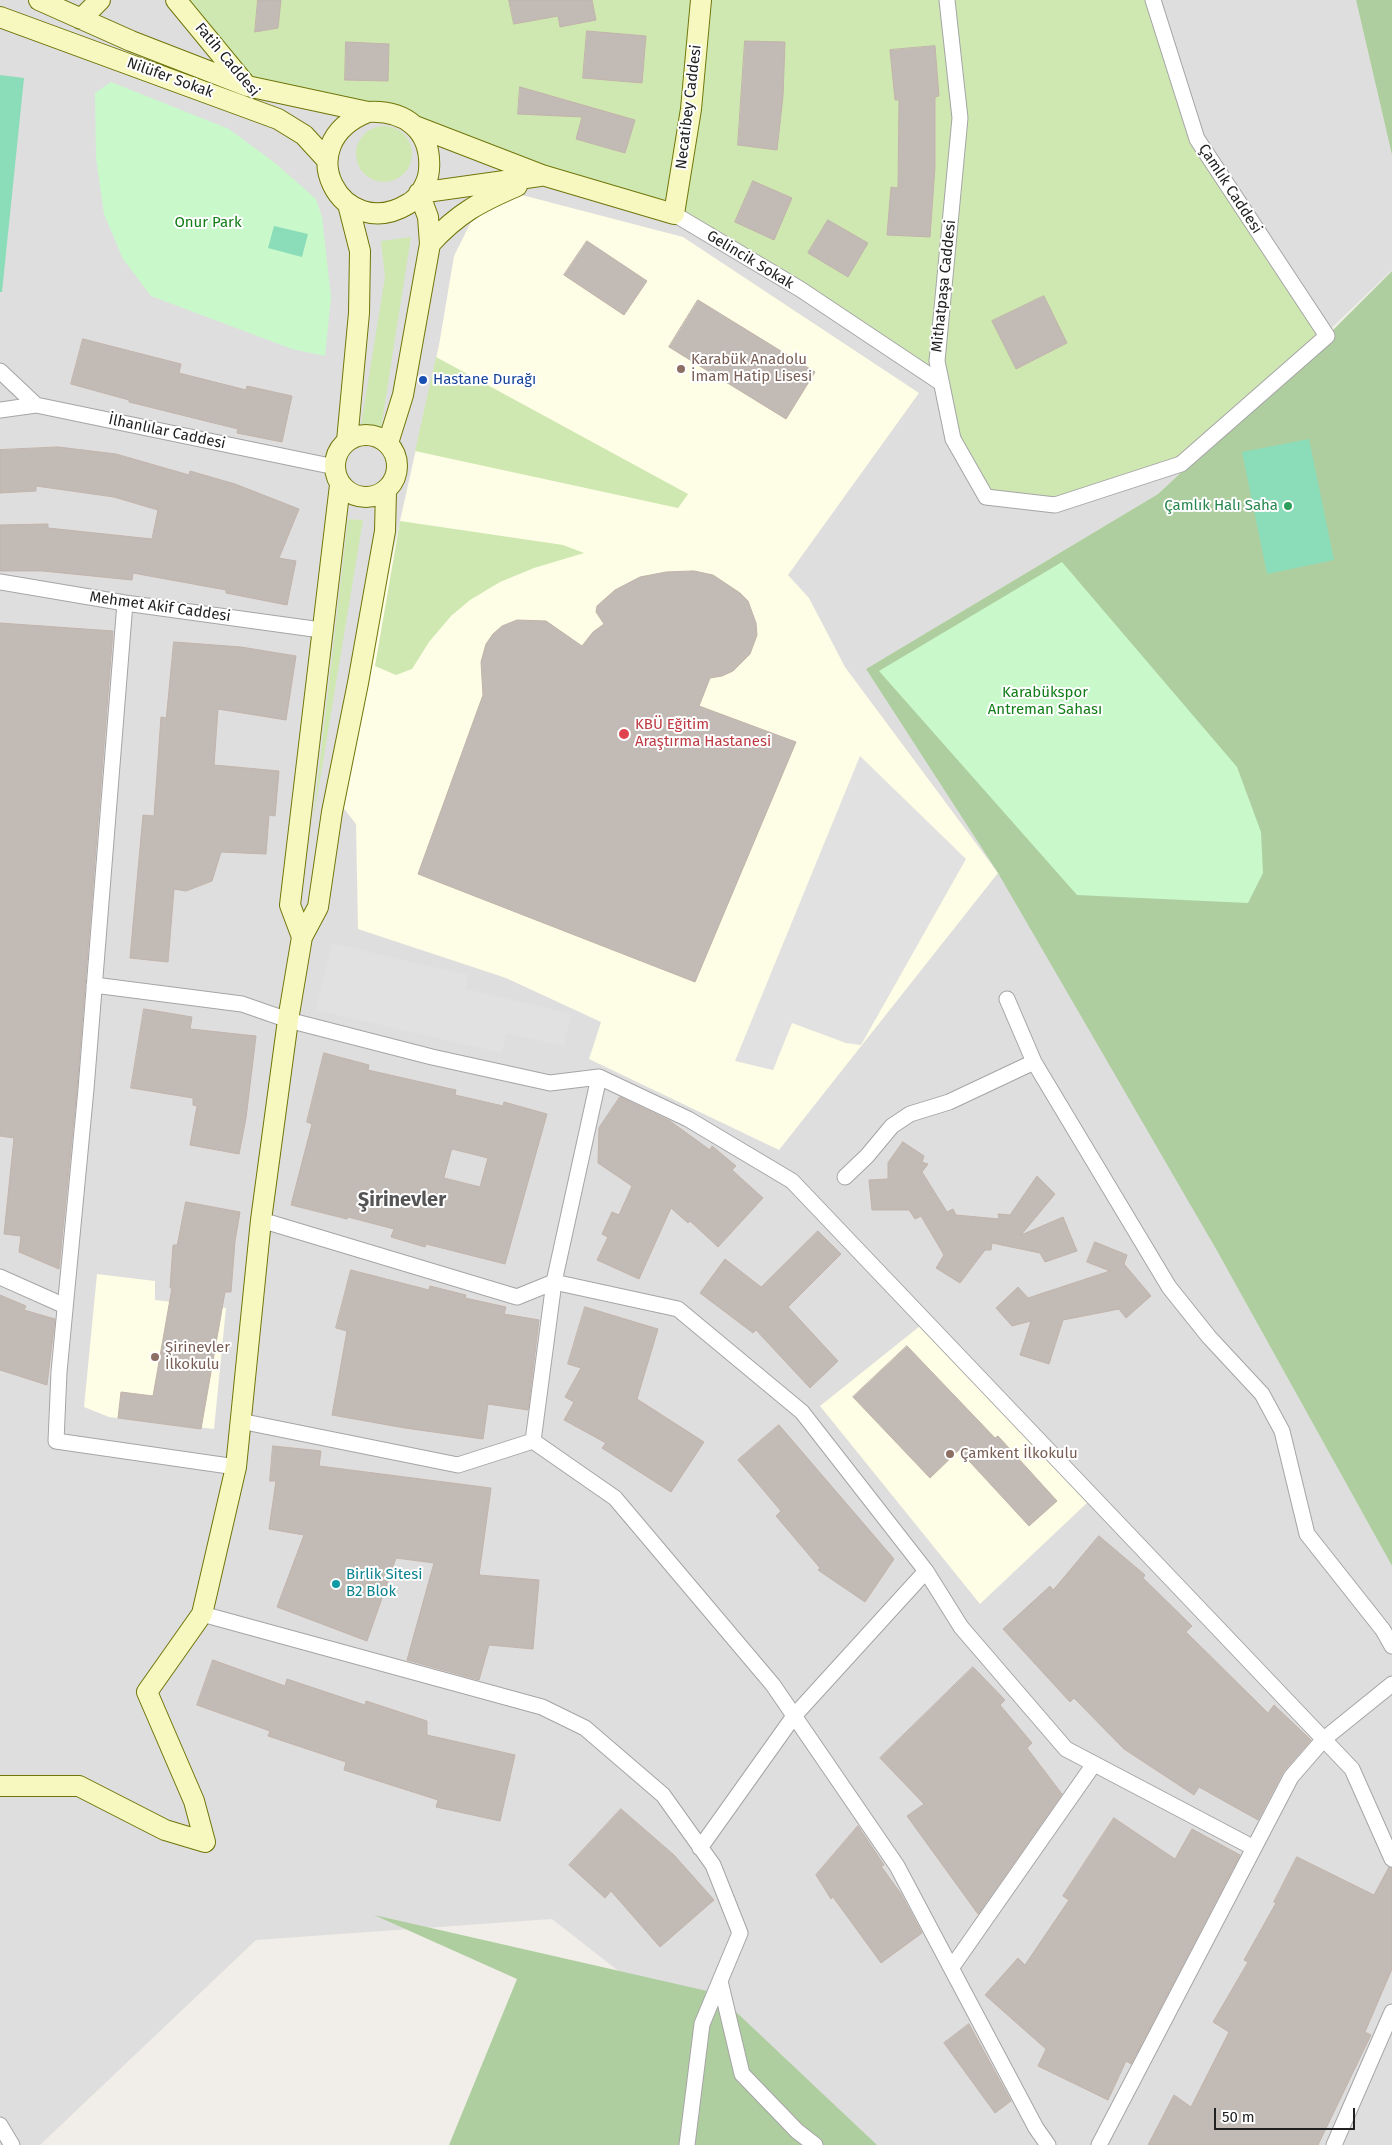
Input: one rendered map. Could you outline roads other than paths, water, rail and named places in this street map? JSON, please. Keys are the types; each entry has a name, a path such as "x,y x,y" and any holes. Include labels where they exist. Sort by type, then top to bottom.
{"street":[{"name":"Nilüfer Sokak","path":"39,0 81,19 247,86"},
{"path":"81,19 100,0"},
{"name":"Fatih Caddesi","path":"176,0 247,86 278,119"},
{"name":"Necatibey Caddesi","path":"674,214 690,109 701,0"},
{"name":"Mithatpaşa Caddesi","path":"947,0 960,118 937,361 953,439 986,497 1055,505 1181,464 1327,336"},
{"name":"Çamlık Caddesi","path":"1153,0 1197,139 1327,336"},
{"name":"Nilüfer Sokak","path":"0,17 278,119 304,135 327,160"},
{"path":"247,86 368,112 385,111 401,116 415,126 425,139 430,156 429,173 412,202 397,211 380,214 363,212 348,204 336,192 329,177 327,160 330,144 339,129 352,118 368,112"},
{"name":"Gelincik Sokak","path":"415,126 542,176 674,214 800,290 941,383"},
{"path":"419,193 542,176"},
{"path":"430,244 442,230 474,205 542,176"},
{"path":"388,444 403,395 430,244 428,217 419,193"},
{"path":"302,936 290,905 338,476 336,457 347,441 359,313 360,251 348,204"},
{"path":"0,370 36,405"},
{"name":"İlhanlılar Caddesi","path":"0,410 36,405 338,476"},
{"path":"338,476 348,492 357,497 377,496 386,491 392,484 398,467 397,458 388,444 380,438 363,435 347,441"},
{"path":"0,1786 79,1786 165,1830 205,1842 194,1800 147,1692 202,1614 236,1467 262,1220 288,1020 302,936 318,907 332,812 358,683 385,531 386,491"},
{"name":"Mehmet Akif Caddesi","path":"0,582 126,603 321,630"},
{"path":"126,603 59,1372 56,1441 236,1467"},
{"path":"94,985 242,1004 288,1020 432,1057 550,1083 599,1077 688,1119 792,1181 1352,1769 1392,1859"},
{"path":"1007,999 1034,1062 1169,1287 1209,1337 1262,1394 1282,1431 1307,1534 1383,1630 1392,1646"},
{"path":"845,1177 867,1156 892,1126 910,1114 949,1102 1034,1062"},
{"path":"533,1441 554,1282 599,1077"},
{"path":"262,1220 517,1297 554,1282 678,1309 802,1412 926,1571 961,1626 1066,1750 1254,1848"},
{"path":"0,1277 65,1306"},
{"path":"240,1421 458,1465 533,1441"},
{"path":"533,1441 615,1498 773,1685 897,1866 1036,2128 1048,2145"},
{"path":"700,1848 794,1716 926,1571"},
{"path":"202,1614 542,1707 585,1728 663,1795 712,1865 740,1933 702,2024 687,2145"},
{"path":"1099,2145 1291,1777 1324,1739 1392,1684"},
{"path":"952,1967 1094,1764"},
{"path":"720,1981 742,2074 797,2131 815,2145"},
{"path":"1334,2145 1392,2012"},
{"path":"0,2125 12,2145"}],"place":[{"name":"Karabük Anadolu İmam Hatip Lisesi","path":"681,369"},
{"name":"Hastane Durağı","path":"423,380"},
{"name":"Çamlık Halı Saha","path":"1288,506"},
{"name":"KBÜ Eğitim Araştırma Hastanesi","path":"624,734"},
{"name":"Şirinevler İlkokulu","path":"155,1357"},
{"name":"Çamkent İlkokulu","path":"950,1454"},
{"name":"Birlik Sitesi B2 Blok","path":"336,1584"}],"district":[{"name":"Şirinevler","path":"402,1200"}],"park label":[{"name":"Onur Park","path":"208,223"},
{"name":"Karabükspor Antreman Sahası","path":"1045,702"}]}
